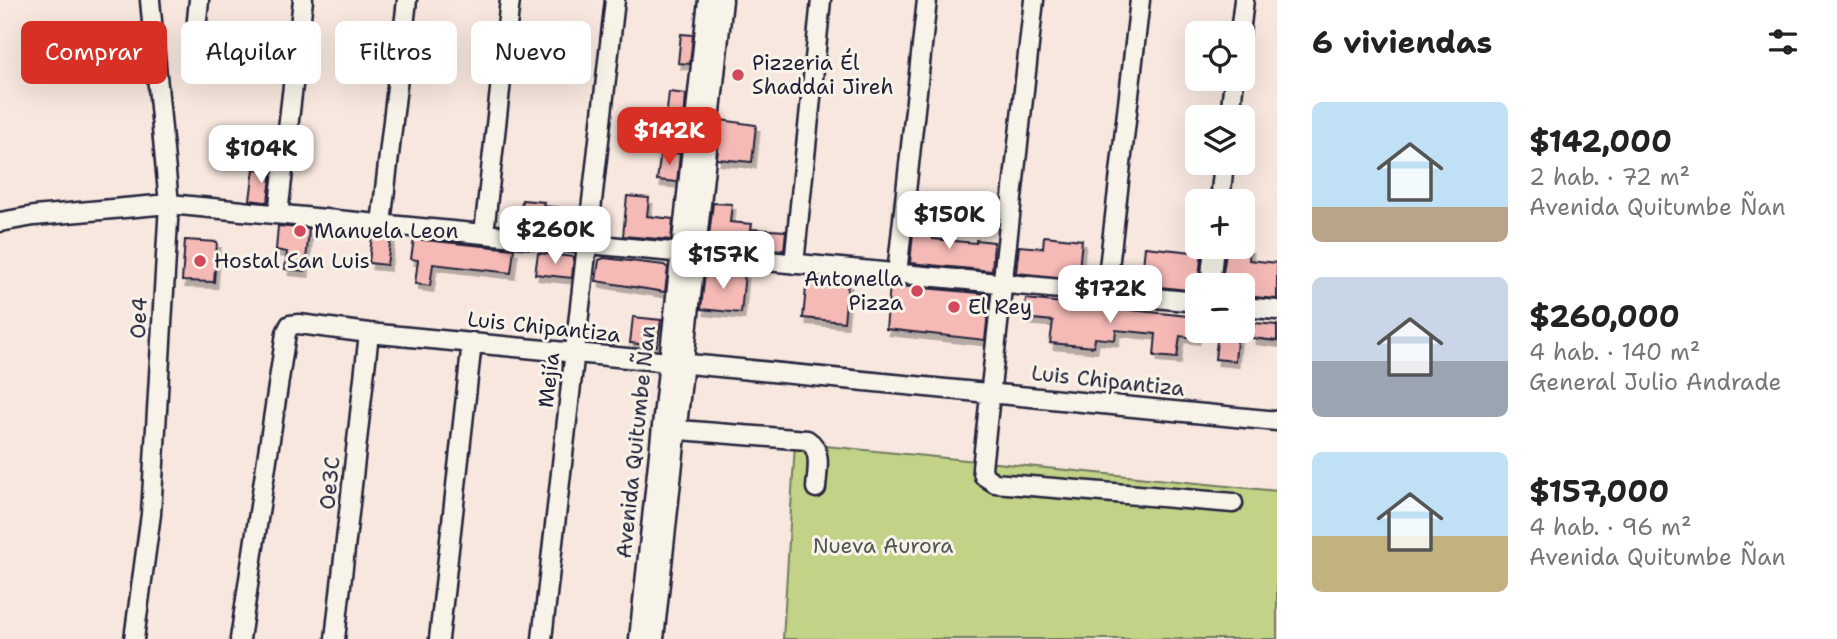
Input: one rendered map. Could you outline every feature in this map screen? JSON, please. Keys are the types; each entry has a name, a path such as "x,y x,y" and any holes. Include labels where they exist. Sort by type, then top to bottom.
{"street":[{"name":"Oe4","path":"134,639 151,514 169,204 150,0"},
{"path":"197,20 198,0"},
{"path":"278,214 303,0"},
{"path":"381,223 407,0"},
{"path":"484,233 510,0"},
{"name":"Mejía","path":"542,639 615,0"},
{"name":"Avenida Quitumbe Ñan","path":"688,254 708,0"},
{"name":"Avenida Quitumbe Ñan","path":"639,639 723,0"},
{"path":"794,264 821,0"},
{"path":"897,274 928,0"},
{"path":"1034,0 982,468 984,476 995,483 1233,503"},
{"path":"1106,293 1140,0"},
{"path":"1241,21 1244,0"},
{"path":"0,222 34,216 169,204 1185,301"},
{"path":"1255,308 1277,310"},
{"name":"Luis Chipantiza","path":"240,639 286,333 290,325 1277,421"},
{"name":"Oe3C","path":"335,639 369,333"},
{"path":"439,639 472,342"},
{"path":"668,429 807,440 815,445 817,454 816,488"},
{"name":"Avenida Quitumbe Ñan","path":"654,639 668,429"}],"green space":[{"name":"Nueva Aurora","path":"795,443 1277,491 1277,639 783,639"}],"building":[{"path":"681,34 693,35 690,64 678,63"},
{"path":"669,92 686,94 684,121 666,119"},
{"path":"721,120 756,125 752,162 717,159"},
{"path":"661,151 680,154 677,182 657,180"},
{"path":"254,169 272,171 268,200 265,202 250,200"},
{"path":"627,196 649,198 647,216 673,219 671,240 623,236"},
{"path":"522,200 544,202 543,206 580,210 577,231 520,226"},
{"path":"713,203 732,204 730,222 752,224 751,229 786,231 784,250 708,244"},
{"path":"914,223 934,224 933,239 994,242 992,271 910,263"},
{"path":"278,226 309,229 305,271 285,269 287,252 276,250"},
{"path":"372,235 391,237 387,265 369,263"},
{"path":"1044,236 1082,240 1078,279 1016,273 1019,246 1043,248"},
{"path":"414,239 514,249 511,273 433,264 430,286 415,284 418,260 411,259"},
{"name":"Hostal San Luis","path":"185,240 217,242 214,282 182,281"},
{"path":"1145,247 1185,251 1185,259 1201,259 1199,273 1185,273 1185,290 1141,285"},
{"path":"538,253 574,257 572,278 535,274"},
{"path":"604,258 664,265 668,268 665,292 596,281 599,260"},
{"path":"1225,259 1277,263 1277,299 1255,297 1255,273 1223,273"},
{"path":"710,269 745,273 741,313 701,309 705,272"},
{"path":"807,278 848,282 844,322 803,318"},
{"path":"890,285 990,294 985,340 886,329"},
{"path":"1026,299 1185,316 1185,337 1180,336 1177,358 1154,356 1156,334 1116,330 1115,340 1095,338 1094,347 1050,343 1053,321 1023,318"},
{"path":"633,317 661,320 657,346 630,343"},
{"path":"1255,323 1277,325 1277,341 1255,338"},
{"path":"1217,343 1237,343 1235,361 1215,359"}],"place":[{"name":"Pizzeria Él Shaddai Jireh","path":"738,75"},
{"name":"Manuela Leon","path":"300,231"},
{"name":"Hostal San Luis","path":"200,261"},
{"name":"Antonella Pizza","path":"917,291"},
{"name":"El Rey","path":"954,307"}]}
